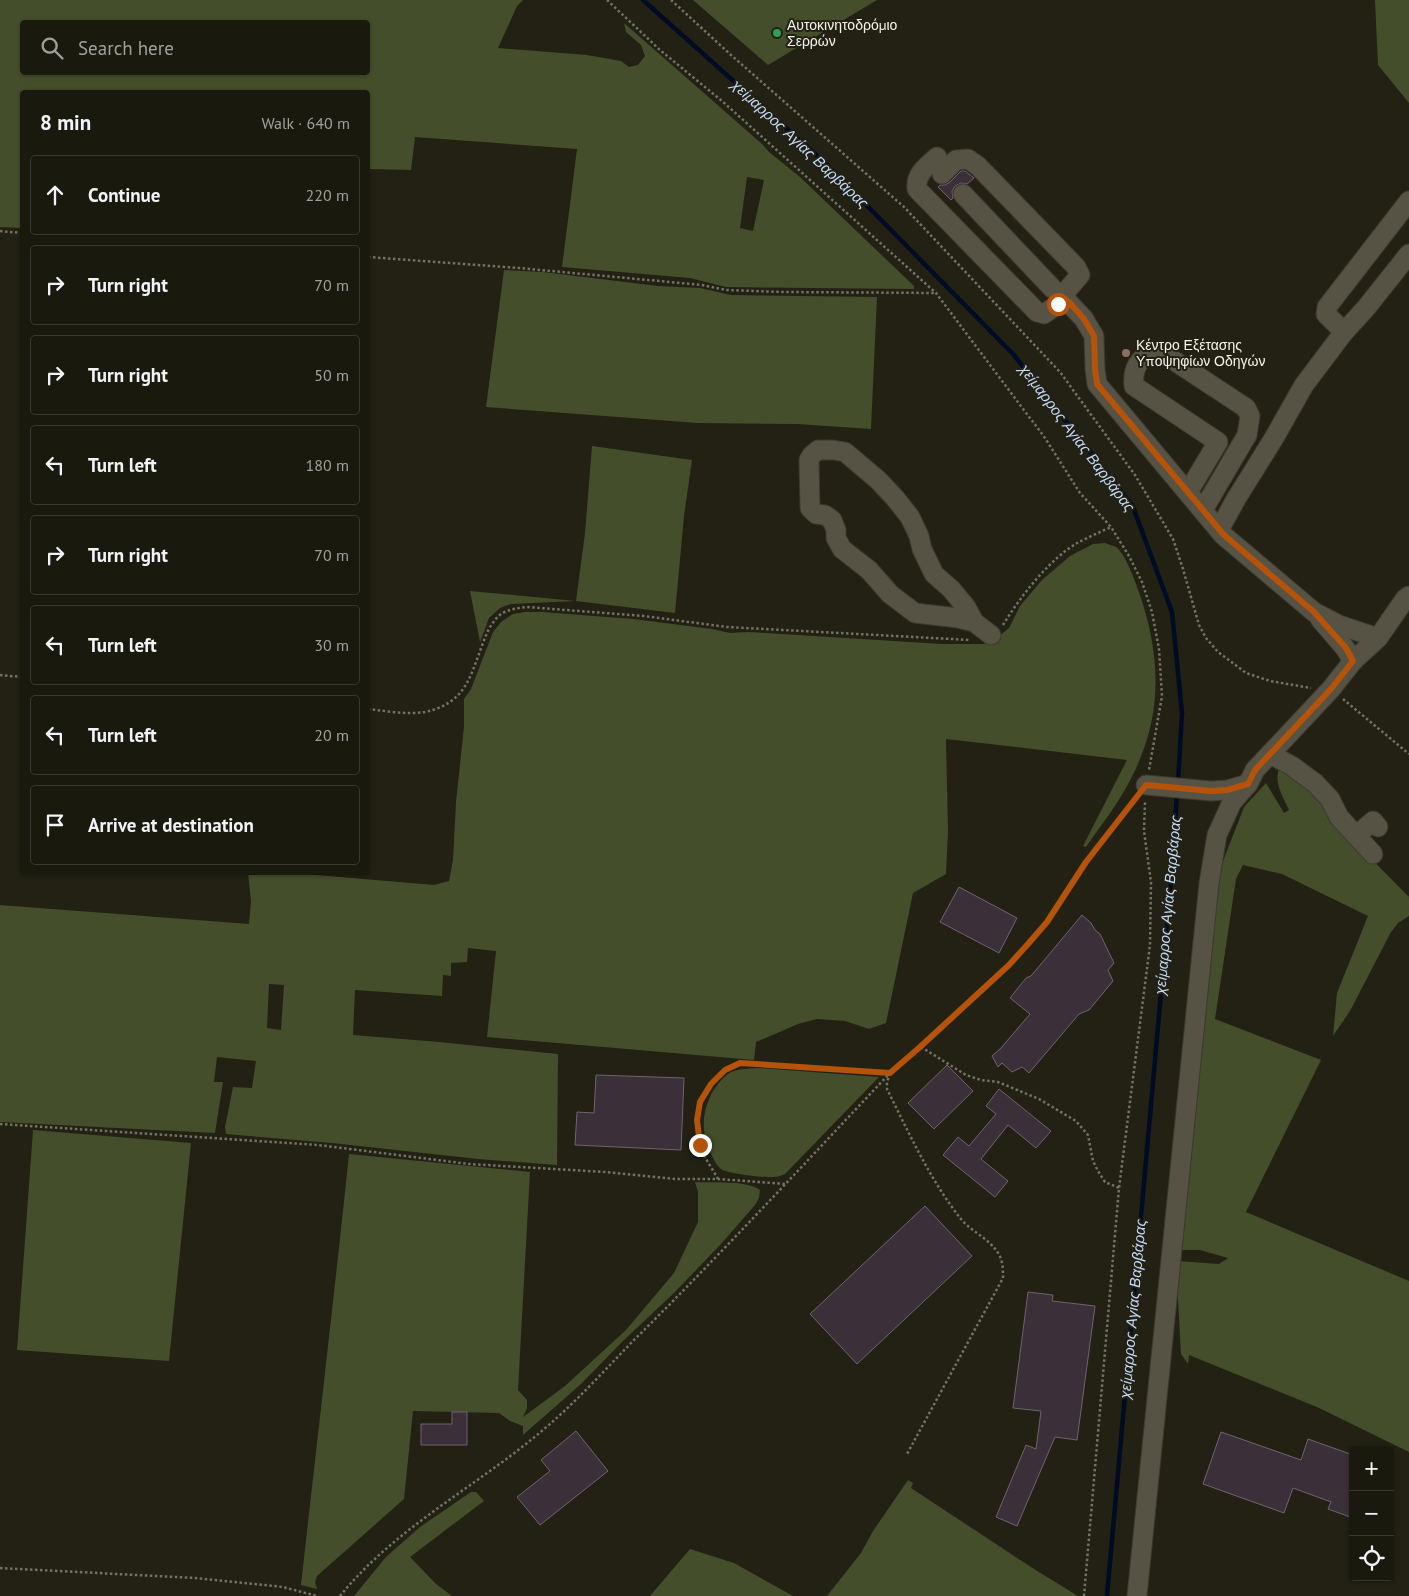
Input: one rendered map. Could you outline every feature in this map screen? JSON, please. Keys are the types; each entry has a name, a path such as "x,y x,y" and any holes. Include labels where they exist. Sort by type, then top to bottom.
{"street":[{"path":"968,158 978,166 1076,267 1080,275 1062,296 1044,314 1037,312 917,189 916,181 920,174 940,165 968,158"},
{"path":"963,194 1084,319 1094,336 1097,384 1219,530 1314,612 1346,648 1353,661"},
{"path":"1344,332 1326,314 1327,307 1409,201"},
{"path":"1219,530 1304,385 1344,332 1366,308 1409,254"},
{"path":"1188,492 1218,442 1134,386 1133,377 1137,365 1145,354 1156,351 1170,358 1246,408 1250,416 1247,434 1203,510"},
{"path":"1112,401 1134,386"},
{"path":"974,622 958,618 914,613 890,594 868,570 842,549 836,538 836,530 832,520 824,515 816,514 810,508 809,460 812,454 818,450 845,452 878,480 910,516 919,536 922,549 934,574 951,589 974,622 991,635"},
{"path":"1138,1596 1212,859 1217,836 1232,802 1248,784 1255,770 1331,689 1353,661 1378,638 1409,596"},
{"path":"1314,612 1339,625 1378,638"},
{"path":"1270,754 1292,766 1315,783 1330,799 1339,817 1373,854"},
{"path":"1152,786 1202,791 1227,790 1248,784"},
{"path":"1356,836 1373,821 1378,827"}],"path":[{"path":"607,0 660,50 722,101 936,293 1045,438 1080,493 1111,527 1142,582 1152,612 1159,649 1162,696 1152,786 1144,831 1151,882 1150,944 1119,1188 1084,1596"},
{"path":"671,0 904,207 1060,372 1136,475 1172,540 1183,569 1199,625 1206,638 1218,652 1246,673 1270,681 1331,689 1409,754"},
{"path":"0,231 20,232"},
{"path":"370,257 519,268 702,285 726,290 936,293"},
{"path":"370,708 396,712 423,712 448,704 460,694 468,682 493,621 512,609 527,607 644,616 737,627 976,641 1000,629 1012,611 1051,564 1077,543 1111,527"},
{"path":"0,675 20,677"},
{"path":"340,1596 349,1584 397,1539 544,1429 687,1288 890,1073 1009,965 1047,922 1086,862 1152,786"},
{"path":"920,1047 966,1075 981,1080 998,1082 1039,1099 1076,1121 1088,1135 1093,1161 1105,1182 1119,1188"},
{"path":"718,1179 700,1145 697,1120 700,1102 711,1084 725,1070 740,1063 890,1073"},
{"path":"890,1073 887,1089 927,1168 962,1220 975,1233 993,1246 1002,1262 1003,1278 907,1454"},
{"path":"0,1124 318,1146 400,1154 469,1164 605,1172 676,1179 718,1179 786,1184"},
{"path":"0,1568 195,1578 283,1587 316,1596"}],"green space":[{"path":"0,0 523,0 517,6 498,48 587,55 621,61 629,67 638,65 645,56 641,45 626,32 624,23 769,152 800,177 914,286 914,289 726,287 690,278 562,267 577,149 415,137 411,170 370,169 370,90 20,90 20,228 0,227","holes":["747,177 764,180 753,231 740,228"]},
{"name":"Αυτοκινητοδρόμιο Σερρών","path":"693,0 877,0 768,65"},
{"path":"1375,0 1409,0 1409,103 1378,65"},
{"path":"504,270 543,272 658,286 700,288 731,295 877,297 871,429 797,424 698,423 486,407"},
{"path":"592,446 692,460 684,516 675,613 576,601 585,533"},
{"path":"1105,543 1116,547 1124,556 1141,598 1153,649 1155,698 1145,746 1136,769 1119,800 1086,847 1083,846 1127,760 946,739 948,831 946,874 913,893 886,1023 869,1029 845,1021 817,1019 798,1024 756,1042 754,1060 487,1037 496,951 468,948 467,962 451,963 451,976 443,975 442,996 355,990 353,1035 558,1054 557,1165 226,1134 225,1127 233,1087 252,1088 256,1061 217,1057 214,1082 223,1082 215,1133 0,1122 0,905 249,924 251,901 248,875 316,875 434,885 449,881 453,860 456,802 464,727 464,699 471,689 493,632 501,622 513,614 542,612 633,619 730,633 749,632 942,644 983,644 994,640 1009,628 1020,606 1042,580 1070,556 1093,544","holes":["269,984 284,985 281,1030 267,1028"]},
{"path":"470,591 576,601 511,604 500,608 489,618 480,642"},
{"path":"1281,765 1319,800 1333,820 1409,897 1409,916 1398,923 1391,932 1350,1011 1333,1036 1337,993 1368,916 1282,874 1243,865 1236,879 1215,1019 1321,1060 1246,1212 1409,1281 1409,1452 1317,1407 1189,1355 1188,1364 1181,1354 1177,1280 1178,1261 1219,1264 1228,1258 1200,1250 1180,1250 1218,874 1244,807 1266,783 1284,813 1289,810 1281,793 1277,777"},
{"path":"758,1068 879,1077 785,1174 775,1177 763,1177 739,1174 721,1169 709,1150 704,1127 709,1098 722,1080 728,1074 735,1071"},
{"path":"33,1130 191,1143 169,1361 17,1350"},
{"path":"349,1154 530,1172 518,1390 527,1400 527,1408 523,1417 565,1386 626,1330 674,1273 698,1222 698,1192 695,1182 738,1183 760,1190 759,1198 755,1205 674,1293 581,1384 523,1435 523,1426 510,1421 499,1413 413,1411 404,1499 317,1576 315,1582 317,1589 301,1585"},
{"path":"908,1480 913,1483 911,1488 1078,1596 827,1596 861,1553 873,1531"},
{"path":"471,1492 476,1492 484,1501 410,1557 436,1584 452,1596 354,1596 386,1557 420,1527"},
{"path":"690,1549 734,1563 793,1596 650,1596"}],"building":[{"path":"961,171 965,171 974,178 967,184 961,183 955,186 952,191 953,198 951,200 938,187 950,182"},
{"path":"959,887 1017,918 999,953 940,922"},
{"path":"1082,915 1100,934 1114,963 1108,970 1113,981 1089,1010 1079,1014 1029,1073 1022,1067 1012,1072 1002,1063 998,1067 992,1056 1030,1014 1010,998"},
{"path":"947,1065 973,1091 934,1129 908,1103"},
{"path":"596,1075 684,1078 681,1150 575,1145 577,1112 594,1113"},
{"path":"999,1089 1051,1131 1036,1148 1008,1125 981,1159 1008,1181 995,1197 943,1155 958,1137 969,1146 996,1114 986,1106"},
{"path":"925,1206 972,1256 857,1364 810,1314"},
{"path":"1028,1292 1053,1295 1052,1301 1095,1306 1077,1440 1055,1437 1017,1526 996,1517 1026,1445 1036,1449 1041,1411 1013,1408"},
{"path":"452,1412 467,1412 467,1445 421,1445 421,1424 452,1424"},
{"path":"576,1431 608,1471 540,1525 517,1497 550,1471 541,1460"},
{"path":"1221,1432 1301,1460 1308,1439 1349,1454 1349,1517 1328,1509 1331,1502 1293,1488 1284,1513 1203,1484"}],"waterway":[{"name":"χείμαρρος Αγίας Βαρβάρας","path":"643,0 824,162 1014,355 1133,507 1172,612 1182,713 1178,783"},
{"name":"χείμαρρος Αγίας Βαρβάρας","path":"1107,1596 1173,859 1177,793"}],"place":[{"name":"Αυτοκινητοδρόμιο Σερρών","path":"777,33"},
{"name":"Κέντρο Εξέτασης Υποψηφίων Οδηγών","path":"1126,353"}],"route":[{"path":"700,1145 697,1120 700,1102 711,1084 725,1070 740,1063 890,1073 1009,965 1028,944 1047,922 1110,829 1146,785 1211,791 1227,790 1248,784 1255,770 1331,689 1353,661 1346,648 1314,612 1224,535 1097,384 1094,336 1084,319 1069,302 1061,305 1058,304"}]}
